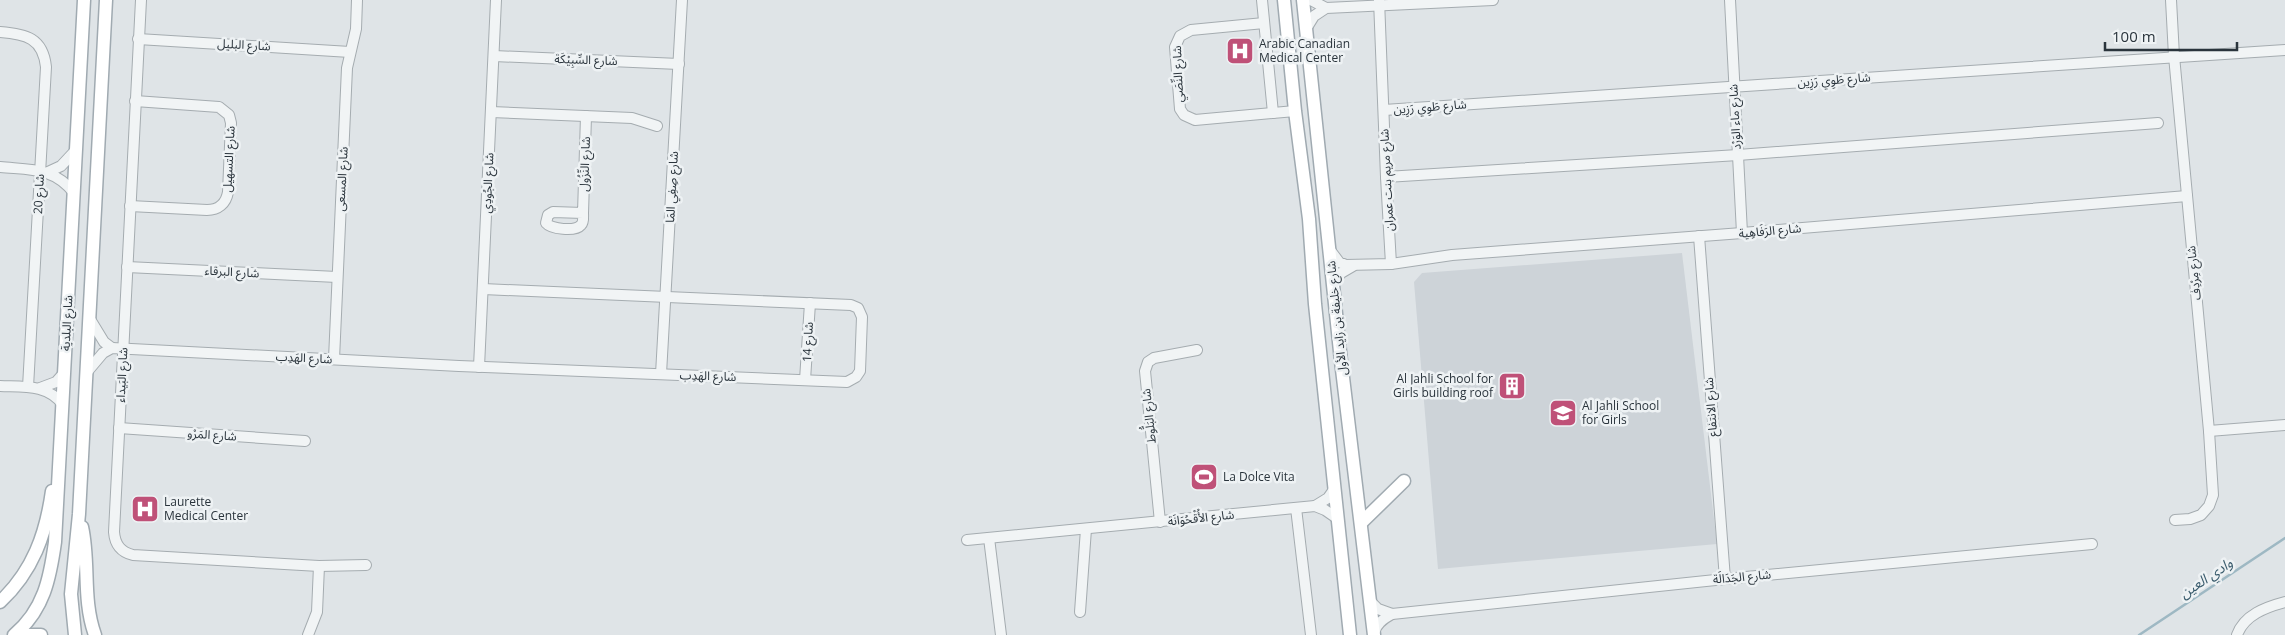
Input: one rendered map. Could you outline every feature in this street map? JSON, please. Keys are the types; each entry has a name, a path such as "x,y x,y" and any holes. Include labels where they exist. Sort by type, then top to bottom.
{"main road":[{"name":"شارع البلدية","path":"14,635 32,617 45,592 55,542 84,0"},
{"name":"شارع البلدية","path":"74,635 71,594 79,514 106,0"},
{"name":"شارع خليفة بن زايد الأول","path":"1284,0 1294,111 1309,219 1315,304 1350,635"},
{"name":"شارع خليفة بن زايد الأول","path":"1304,0 1333,284 1374,634"},
{"path":"0,602 22,577 39,546 46,526 56,472 61,457"},
{"path":"1361,523 1404,481"},
{"path":"79,514 85,543 86,598 95,635"},
{"path":"21,635 41,635"}],"street":[{"name":"شارع البَيداء","path":"142,0 138,39 114,532 116,543 124,552 133,555 319,566 366,565"},
{"name":"شارع المسعى","path":"334,359 350,52 355,35 357,0"},
{"name":"شارع الجُودِي","path":"479,367 496,0"},
{"name":"شارع صِفِي المَا","path":"661,374 682,0"},
{"path":"1262,0 1272,112"},
{"path":"1311,0 1326,8"},
{"path":"1306,29 1314,16 1326,8 1379,3 1493,0"},
{"name":"شارع ماء الوَرْد","path":"1730,0 1742,233"},
{"name":"شارع مِرْدِف","path":"2171,0 2186,196 2209,431 2212,501 2201,514 2190,519 2175,520"},
{"name":"شارع مريم بنت عمران","path":"1379,3 1391,264"},
{"name":"شارع النِّصَي","path":"1264,24 1195,29 1187,31 1180,36 1175,48 1179,105 1184,116 1195,120 1294,111"},
{"name":"شارع 20","path":"0,32 14,33 29,38 40,48 45,57 44,171 34,388"},
{"name":"شارع البليل","path":"138,39 350,52"},
{"name":"شارع طَوِي رَزِين","path":"1384,110 2285,50"},
{"name":"شارع السِّبِيْكَة","path":"494,56 679,64"},
{"name":"شارع التسهيل","path":"130,206 211,210 223,204 228,192 232,127 229,115 219,107 135,101"},
{"path":"491,112 632,118 657,126"},
{"name":"شارع النِّزُول","path":"584,213 586,116"},
{"path":"1386,177 1738,155 2158,123"},
{"path":"44,171 61,166 76,151"},
{"path":"0,167 44,171 60,178 74,193"},
{"name":"شارع الرَفَاهِية","path":"1353,266 1391,264 1452,255 2186,196"},
{"name":"شارع الانتفاع","path":"1699,236 1725,578"},
{"path":"1330,250 1339,262 1353,266"},
{"path":"1333,284 1341,273 1353,266"},
{"name":"شارع البرقاء","path":"127,267 337,277"},
{"name":"شارع الهَدِب","path":"112,348 479,367 847,382 856,378 860,368 862,316 860,310 852,305 483,289"},
{"name":"شارع 14","path":"806,380 810,303"},
{"path":"86,372 103,353 112,348 101,338 90,319"},
{"name":"شارع البَلُّوط","path":"1160,522 1145,371 1148,362 1157,356 1197,350"},
{"path":"34,388 56,382 64,373"},
{"path":"0,386 34,388 50,392 63,405"},
{"path":"2209,431 2285,425"},
{"name":"شارع المَرْو","path":"119,428 305,441"},
{"path":"1315,506 1328,498 1335,488"},
{"path":"1315,506 1338,519"},
{"name":"شارع الأُقْحُوَانَة","path":"967,540 1315,506"},
{"path":"1296,508 1311,635"},
{"path":"1080,612 1086,529"},
{"path":"989,538 1001,635"},
{"name":"شارع الجَدَالَة","path":"1392,614 1725,578 2092,544"},
{"path":"308,635 317,612 319,566"},
{"path":"1369,600 1378,610 1392,614"},
{"path":"2237,635 2241,626 2249,618 2264,609 2285,602"},
{"path":"1374,634 1375,628 1380,622 1392,614"}],"shaded area":[{"name":"Al Jahli School for Girls","path":"1682,253 1717,544 1438,569 1414,282 1422,273"}],"waterway":[{"name":"وادي العين","path":"2139,635 2285,538"}],"place":[{"name":"Arabic Canadian Medical Center","path":"1240,51"},
{"name":"Al Jahli School for Girls building roof","path":"1512,386"},
{"name":"Al Jahli School for Girls","path":"1563,413"},
{"name":"La Dolce Vita","path":"1204,477"},
{"name":"Laurette Medical Center","path":"145,509"}]}
